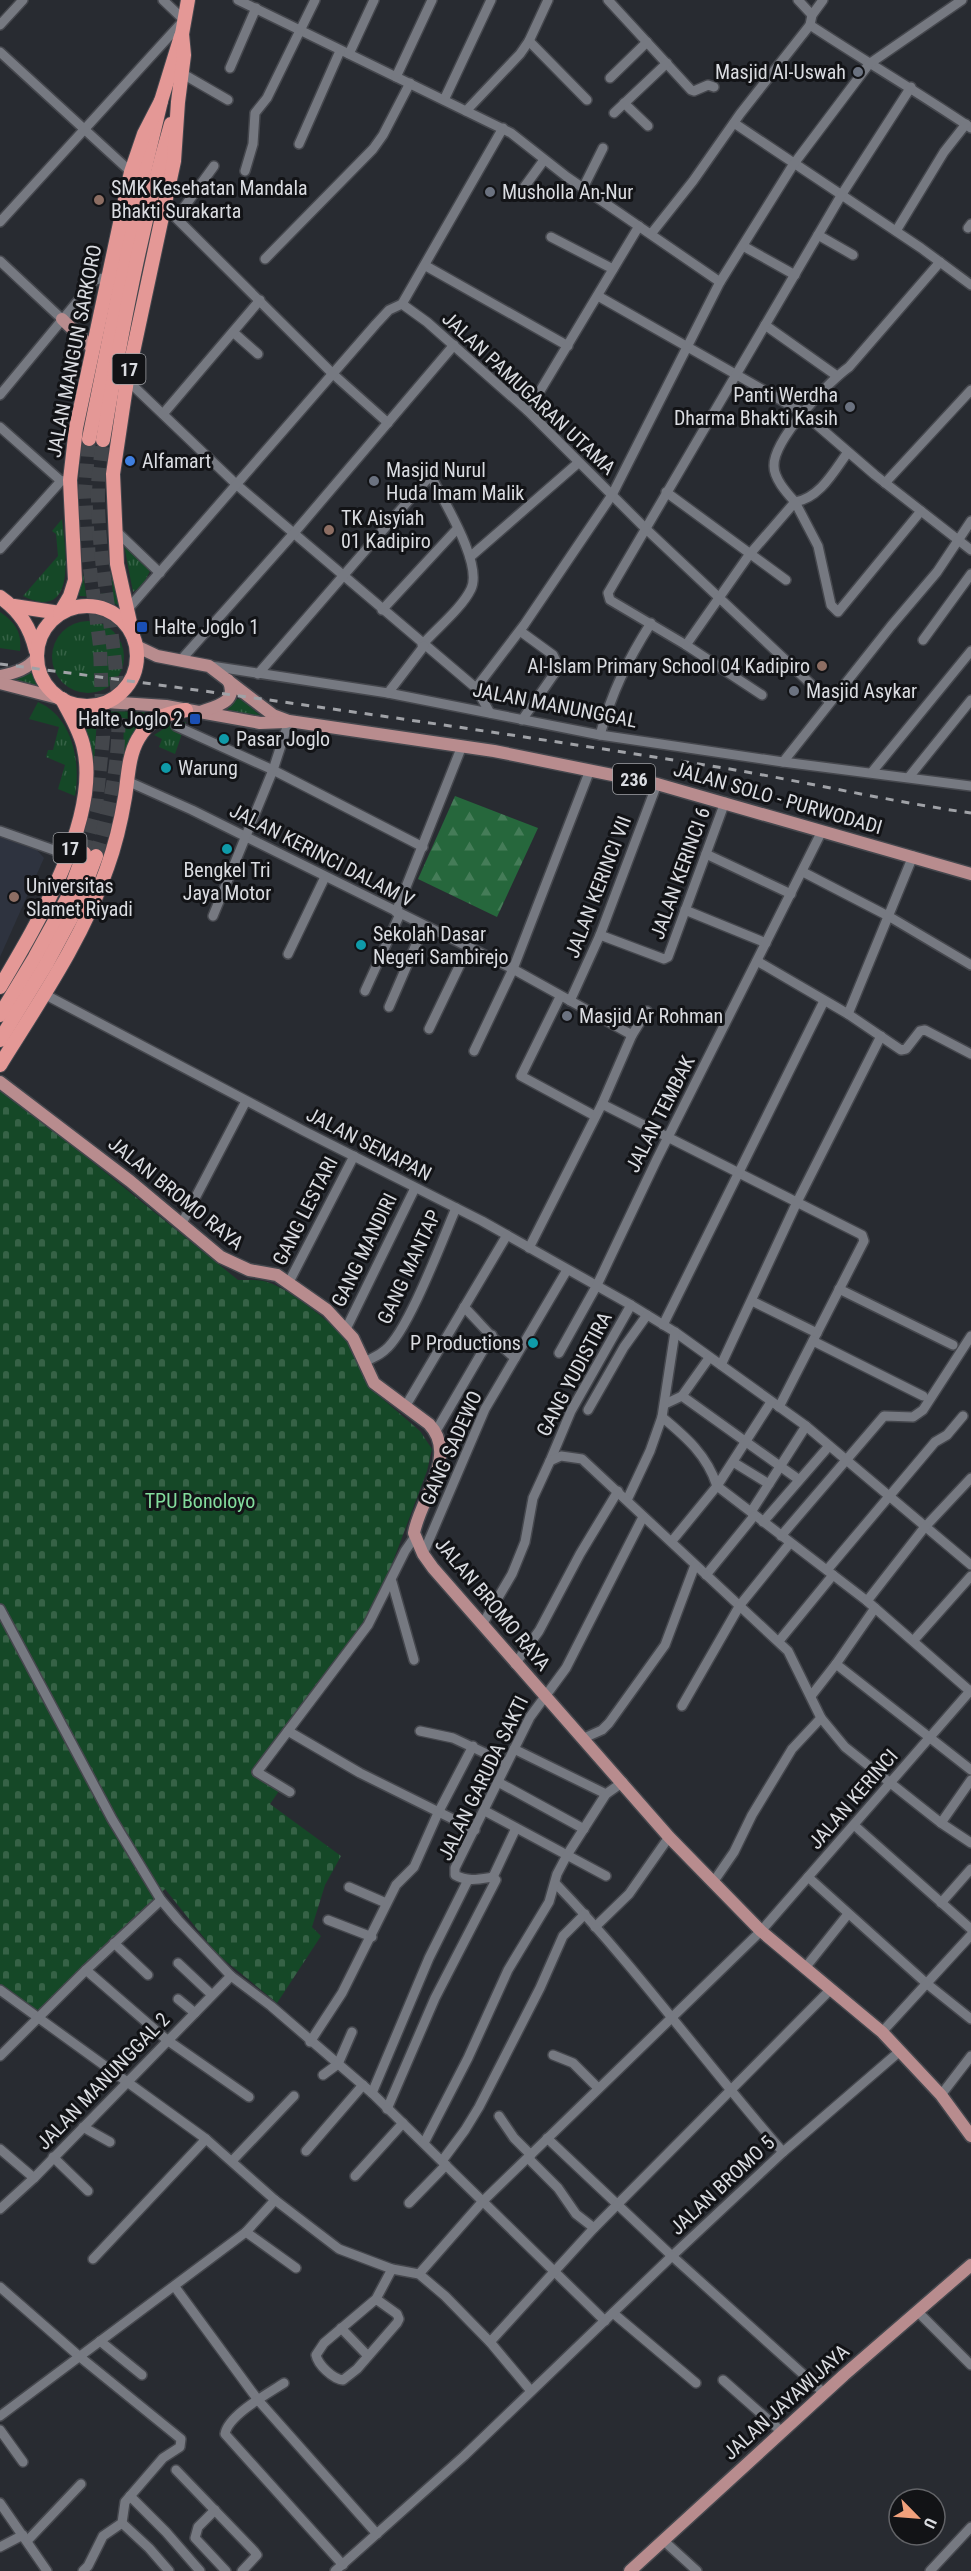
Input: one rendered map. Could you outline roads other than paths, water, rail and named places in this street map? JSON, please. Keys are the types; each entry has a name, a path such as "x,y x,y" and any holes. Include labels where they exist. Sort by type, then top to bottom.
{"highway":[{"name":"17","path":"106,702 122,691 133,675 137,656 117,564 113,474 127,380 174,161 178,102 183,74 182,34 188,0"},
{"path":"178,102 152,197 123,331 96,440 138,197 161,101 182,34"},
{"name":"JALAN MANGUN SARKORO","path":"60,613 70,596 75,580 65,481 131,172 144,134 161,101"},
{"path":"0,597 14,606 60,613 87,606 106,609 122,620 134,641"},
{"path":"14,606 32,635 37,657"},
{"name":"17","path":"0,987 50,899 80,817 86,767 80,737 62,699 41,676 37,657 41,638 51,621 60,613"},
{"path":"62,699 87,706 106,702"},
{"name":"17","path":"0,1065 44,994 87,917 107,868 122,815 133,749 143,731 152,721 161,716 193,711"},
{"path":"0,1015 35,957 90,855 77,908 0,1040"}],"main road":[{"path":"62,320 92,348"},
{"name":"JALAN MANUNGGAL","path":"134,641 152,655 209,666"},
{"path":"0,676 31,665 37,657"},
{"name":"JALAN SOLO - PURWODADI","path":"209,666 273,715 289,721"},
{"name":"JALAN SOLO - PURWODADI","path":"193,711 227,702 232,688 228,679"},
{"path":"0,683 62,699"},
{"name":"JALAN SOLO - PURWODADI","path":"106,702 193,711 220,718 260,723 289,721 462,746 590,770 657,784 725,802 971,874"},
{"name":"JALAN BROMO RAYA","path":"0,1082 130,1180 181,1225 235,1266 277,1275 327,1310 346,1329 360,1348 370,1378 374,1383 436,1431 440,1443 440,1461 415,1526 414,1538 423,1554 515,1664 584,1738 669,1837 761,1930 882,2032 941,2095 971,2136"},
{"name":"JALAN JAYAWIJAYA","path":"630,2571 824,2393 968,2272"}],"street":[{"path":"0,25 23,0"},
{"path":"0,222 184,20 163,0"},
{"path":"238,0 254,5 344,52 518,136 544,160 720,282"},
{"path":"244,171 253,144 257,108 267,98 315,0"},
{"path":"299,144 344,52 374,0"},
{"path":"396,76 432,0"},
{"path":"444,100 490,0"},
{"path":"466,111 529,41 548,0"},
{"path":"608,0 692,91 708,85 714,87"},
{"path":"798,0 811,20 869,64 911,87 968,126 944,152 896,231"},
{"path":"651,234 687,189 811,20 823,0"},
{"name":"JALAN PAMUGARAN UTAMA","path":"402,304 454,345 528,411 612,495 720,282 794,165 869,64 962,0"},
{"path":"230,68 254,5"},
{"path":"529,41 587,99"},
{"path":"610,78 647,42"},
{"path":"0,52 131,172"},
{"path":"614,113 667,63"},
{"path":"183,74 228,100"},
{"path":"265,260 373,149 383,135 410,83"},
{"path":"762,695 608,597 645,528 842,194 911,87"},
{"path":"624,103 648,126"},
{"path":"734,123 794,165 842,194 971,285"},
{"path":"128,610 384,316 402,304 426,266 503,128"},
{"path":"583,188 603,148"},
{"path":"525,186 544,160"},
{"path":"177,217 214,166"},
{"path":"165,207 333,374 388,423"},
{"path":"528,411 639,226"},
{"path":"818,235 853,255"},
{"path":"551,237 613,269"},
{"path":"743,246 795,275"},
{"path":"0,261 62,320"},
{"path":"921,512 838,612 831,605 818,546 795,502 779,481 774,463 802,412 849,367 940,262"},
{"path":"426,266 568,346"},
{"path":"955,272 971,275"},
{"path":"0,395 95,280 108,277"},
{"path":"598,296 802,412 885,483 971,550"},
{"path":"163,414 260,300"},
{"path":"765,326 837,376"},
{"path":"233,332 258,354"},
{"path":"180,661 294,533 454,345"},
{"path":"127,380 237,485 423,646 476,688 490,713"},
{"path":"885,483 971,390"},
{"path":"0,427 65,481 0,549"},
{"path":"686,645 749,555 795,502 806,500 815,494 848,452"},
{"path":"470,557 578,463"},
{"path":"258,674 429,477 432,478 470,557 473,576 470,592 423,646 388,693"},
{"path":"666,492 786,580"},
{"path":"476,688 520,631 612,495 830,702"},
{"path":"783,762 938,572 971,521"},
{"path":"114,529 160,573"},
{"path":"382,610 457,529"},
{"path":"923,640 971,574"},
{"path":"600,735 616,684 629,657 651,623"},
{"path":"520,631 553,655 559,667 522,720"},
{"path":"872,772 971,651"},
{"name":"JALAN MANUNGGAL","path":"209,666 388,693 600,735 783,762 969,783"},
{"path":"909,777 971,700"},
{"path":"213,916 273,770 289,721"},
{"path":"176,726 273,770 423,847"},
{"path":"365,991 398,913 462,746"},
{"path":"474,1052 513,969 590,770"},
{"name":"JALAN KERINCI DALAM V","path":"127,781 192,810 424,927 513,969 632,1035"},
{"name":"JALAN KERINCI VII","path":"570,1001 600,935 657,784"},
{"name":"JALAN KERINCI 6","path":"600,935 664,959 669,957 725,802"},
{"path":"0,831 68,855"},
{"name":"JALAN TEMBAK","path":"559,1353 597,1285 822,831"},
{"path":"706,854 791,894"},
{"path":"848,1014 890,917 913,856"},
{"path":"803,872 890,917 971,965"},
{"path":"288,954 325,877"},
{"path":"685,910 766,943"},
{"path":"389,1007 424,927"},
{"path":"429,1029 468,948"},
{"path":"757,961 904,1050 920,1031 925,1030 971,1054"},
{"name":"JALAN SENAPAN","path":"44,994 507,1235 663,1324 806,1426 890,1496 924,1528 971,1565"},
{"path":"560,997 521,1076 595,1116"},
{"path":"663,1324 824,1001"},
{"path":"529,1248 602,1104 632,1035 647,1011"},
{"path":"721,1365 797,1202 880,1036"},
{"path":"181,1225 246,1101"},
{"path":"602,1104 862,1235 864,1241 815,1337 775,1404 717,1485 672,1540"},
{"name":"GANG LESTARI","path":"289,1282 354,1156"},
{"name":"GANG MANDIRI","path":"346,1329 415,1188"},
{"name":"GANG MANTAP","path":"365,1362 387,1349 395,1338 425,1279 456,1208"},
{"path":"405,1407 507,1235"},
{"name":"GANG SADEWO","path":"423,1554 485,1409 567,1270"},
{"path":"839,1289 953,1346"},
{"path":"752,1301 923,1395"},
{"name":"GANG YUDISTIRA","path":"482,1625 512,1574 525,1542 533,1498 571,1411 631,1305"},
{"path":"464,1307 499,1345 515,1358"},
{"path":"588,1410 624,1347 647,1315"},
{"path":"627,1500 650,1451 662,1417 675,1332"},
{"path":"436,1431 492,1335"},
{"path":"781,1536 884,1416 913,1417 923,1410 971,1336"},
{"path":"665,1404 682,1396 709,1358"},
{"path":"682,1396 798,1479"},
{"path":"779,1641 890,1496 935,1442 947,1435 963,1416"},
{"path":"662,1417 695,1445 715,1474 717,1485 867,1601 971,1691"},
{"path":"706,1575 753,1514 806,1426"},
{"path":"763,1522 829,1446"},
{"path":"550,1461 561,1456 576,1456 618,1491 643,1517 672,1540 695,1566 788,1651 821,1718 845,1747 941,1823 971,1843"},
{"path":"733,1462 769,1484"},
{"path":"867,1601 924,1528 971,1478"},
{"path":"515,1664 543,1626 580,1554 618,1491"},
{"name":"JALAN GARUDA SAKTI","path":"492,1877 468,1880 459,1877 454,1871 485,1811 506,1763 544,1696 566,1668 643,1517"},
{"path":"290,1792 257,1772 368,1625 392,1582 405,1551 414,1538"},
{"path":"682,1706 740,1605 790,1543"},
{"path":"584,1738 602,1730 609,1723 661,1652 695,1566"},
{"path":"914,1640 971,1576"},
{"path":"392,1582 414,1660"},
{"path":"811,1696 875,1608"},
{"path":"0,1609 112,1819 161,1900 231,1976 270,2006 372,2093 605,2321"},
{"path":"836,1664 971,1770"},
{"name":"JALAN KERINCI","path":"419,2274 483,2201 761,1930 971,1691"},
{"path":"714,1881 735,1851 752,1815 792,1749 821,1718"},
{"path":"288,1731 360,1773 438,1814 475,1830"},
{"path":"420,1731 453,1738 506,1763"},
{"path":"310,2042 342,1993 372,1938 396,1885 414,1867 473,1746"},
{"path":"514,1749 606,1794"},
{"path":"941,1823 971,1780"},
{"path":"498,1782 584,1829"},
{"path":"424,2143 468,2058 508,1970 539,1922 556,1884 557,1874 606,1794 623,1782"},
{"path":"485,1811 606,1876"},
{"path":"854,1825 971,1929"},
{"path":"387,2109 435,1998 496,1880 492,1877 516,1828"},
{"path":"595,1927 629,1894 669,1837"},
{"path":"941,1903 971,1869"},
{"path":"808,1877 926,1983 971,2019"},
{"path":"372,2093 429,1958 468,1880"},
{"path":"556,1884 585,1914 730,2093 783,2152"},
{"path":"349,1887 386,1903"},
{"path":"0,2056 86,1970 161,1900"},
{"path":"409,2203 444,2163 465,2130 540,1988 563,1936 585,1914"},
{"path":"805,1968 848,1914"},
{"path":"328,1920 372,1938"},
{"path":"882,2032 971,1935"},
{"path":"114,1943 148,1975"},
{"path":"178,1963 212,1995"},
{"path":"86,1970 167,2040 249,2097"},
{"name":"JALAN MANUNGGAL 2","path":"0,2210 231,1976"},
{"path":"0,1990 206,2139 276,2200 339,2249 392,2269 419,2274 445,2296 490,2342 531,2391"},
{"path":"490,2342 594,2228 830,1990"},
{"path":"178,1999 195,2013"},
{"path":"323,2075 338,2064 352,2032"},
{"name":"JALAN BROMO 5","path":"547,2138 672,2256 783,2152 900,2051"},
{"path":"553,2055 573,2063 598,2088"},
{"path":"941,2095 971,2056"},
{"path":"306,2151 363,2085"},
{"path":"232,2161 294,2096"},
{"path":"499,2116 514,2138 558,2188 576,2214 594,2228"},
{"path":"355,2176 403,2122"},
{"path":"83,2127 110,2142"},
{"path":"93,2259 206,2139"},
{"path":"0,2149 34,2178"},
{"path":"53,2157 88,2191"},
{"path":"0,2416 246,2232 276,2200"},
{"path":"246,2232 296,2268"},
{"path":"284,2383 258,2400 229,2424 225,2434 339,2568 464,2456 672,2256 824,2393"},
{"path":"376,2299 393,2311 399,2319 357,2369 340,2381 317,2361 316,2355 319,2349 341,2328 376,2299 392,2269"},
{"path":"0,2286 80,2356 181,2439 180,2447 163,2458 130,2496 123,2508 122,2523"},
{"path":"175,2287 258,2400 377,2534"},
{"path":"918,2312 971,2365"},
{"path":"613,2313 696,2383"},
{"path":"341,2328 368,2356"},
{"path":"100,2341 142,2375"},
{"path":"723,2380 782,2432"},
{"path":"0,2430 23,2462"},
{"path":"176,2470 257,2555 242,2571"},
{"path":"0,2547 25,2538 81,2484"},
{"path":"130,2496 200,2571"},
{"path":"0,2504 47,2571"},
{"path":"215,2510 198,2527 195,2538 226,2571"},
{"path":"85,2568 103,2536 122,2523"},
{"path":"122,2523 149,2548 169,2571"},
{"path":"930,2571 971,2527"},
{"path":"663,2541 697,2571"}],"tunnel":[{"path":"84,853 96,806 103,737 100,646 89,561 85,491 89,439"},
{"path":"96,856 110,799 118,740 116,677 99,521 98,484 103,440"}],"railway":[{"path":"0,664 350,711 612,750 971,813"}],"place":[{"name":"Masjid Al-Uswah","path":"858,72"},
{"name":"Musholla An-Nur","path":"490,192"},
{"name":"SMK Kesehatan Mandala Bhakti Surakarta","path":"99,200"},
{"name":"Panti Werdha Dharma Bhakti Kasih","path":"850,407"},
{"name":"Alfamart","path":"130,461"},
{"name":"Masjid Nurul Huda Imam Malik","path":"374,481"},
{"name":"TK Aisyiah 01 Kadipiro","path":"329,530"},
{"name":"Halte Joglo 1","path":"142,627"},
{"name":"Al-Islam Primary School 04 Kadipiro","path":"822,666"},
{"name":"Masjid Asykar","path":"794,691"},
{"name":"Halte Joglo 2","path":"195,719"},
{"name":"Pasar Joglo","path":"224,739"},
{"name":"Warung","path":"166,768"},
{"name":"Bengkel Tri Jaya Motor","path":"227,849"},
{"name":"Universitas Slamet Riyadi","path":"14,897"},
{"name":"Sekolah Dasar Negeri Sambirejo","path":"361,945"},
{"name":"Masjid Ar Rohman","path":"567,1016"},
{"name":"P Productions","path":"533,1343"}],"park label":[{"name":"TPU Bonoloyo","path":"200,1501"}]}
